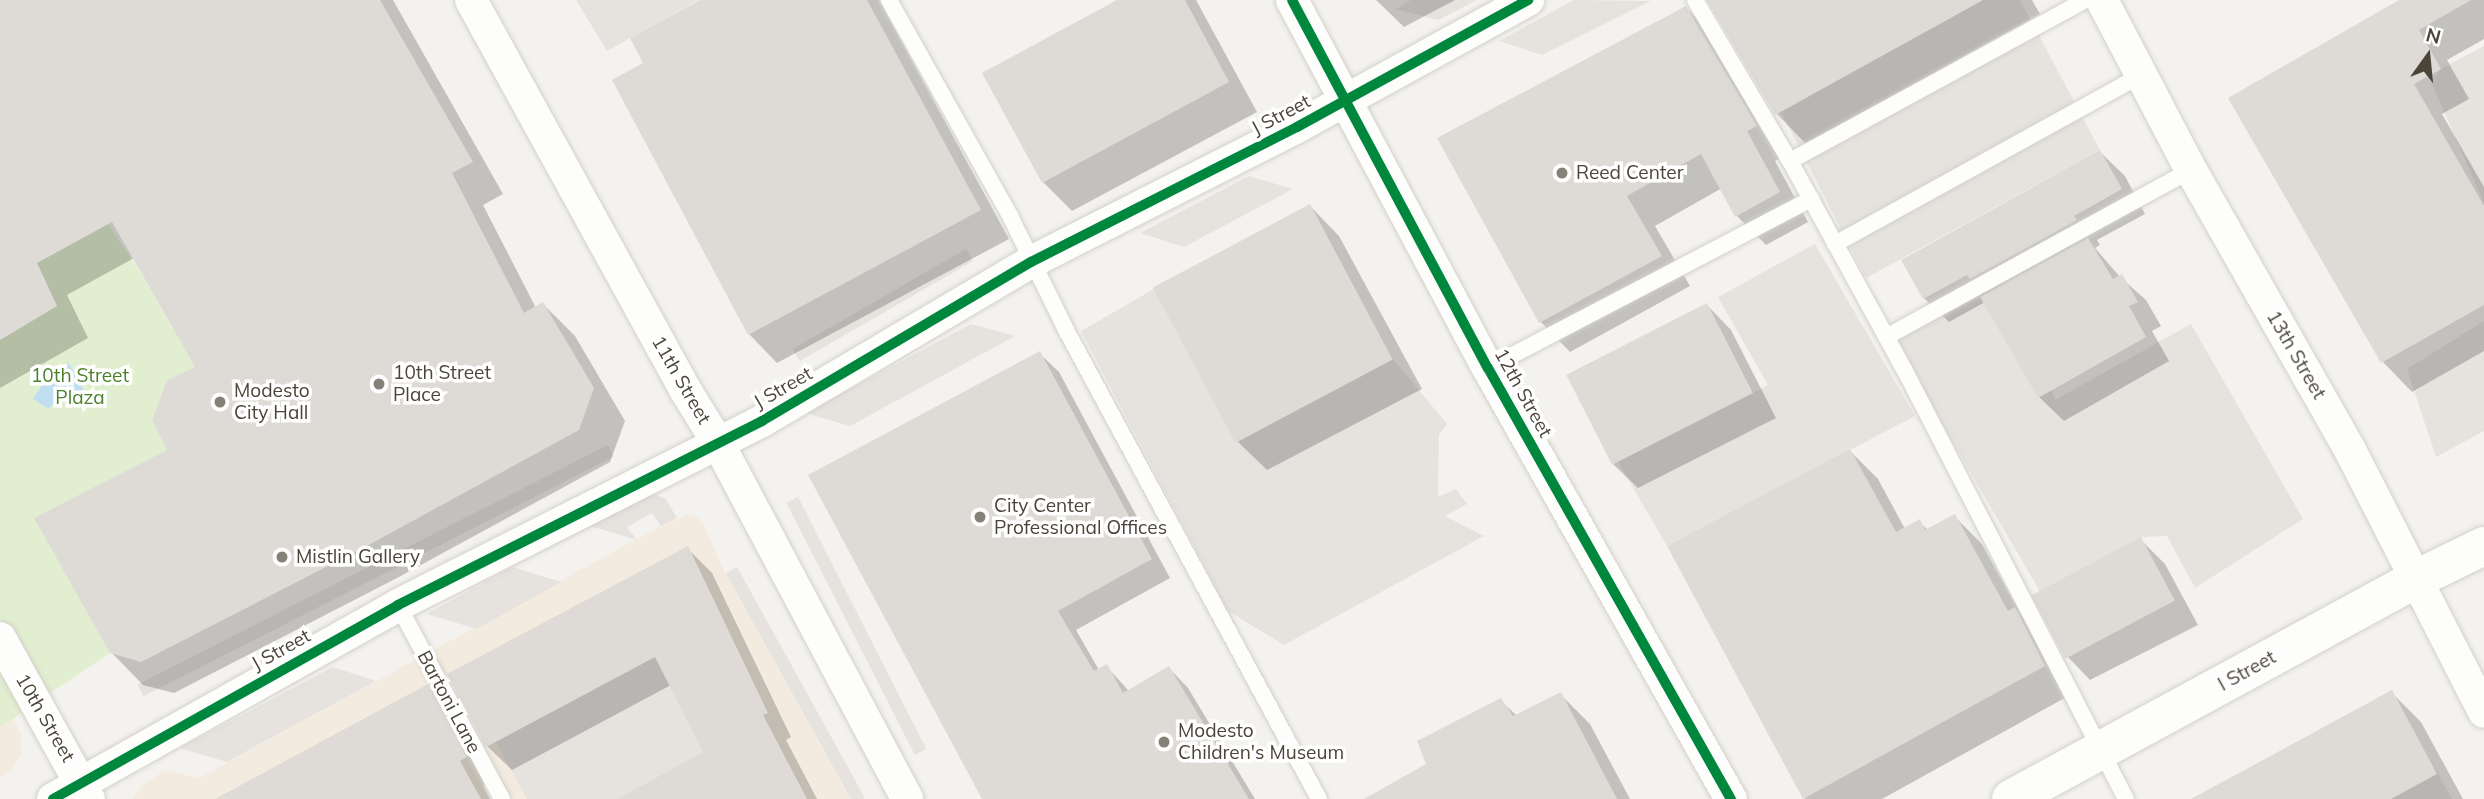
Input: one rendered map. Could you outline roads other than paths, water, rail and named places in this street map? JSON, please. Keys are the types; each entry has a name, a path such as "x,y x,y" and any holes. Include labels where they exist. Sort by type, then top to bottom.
{"street":[{"name":"11th Street","path":"471,0 679,379 718,443 907,799"},
{"name":"12th Street","path":"1292,0 1488,368 1731,799"},
{"name":"J Street","path":"53,799 86,791 398,605 718,443 1031,262 1345,100 1528,0"},
{"name":"13th Street","path":"2102,0 2191,170 2350,450 2414,580 2484,712"},
{"name":"I Street","path":"2011,799 2414,580 2484,546"},
{"name":"10th Street","path":"0,638 86,791"}],"lane":[{"path":"889,0 1010,216 1031,262 1319,799"},
{"path":"1695,0 1811,199 1886,337 2126,799"},
{"path":"1790,162 2085,0"},
{"path":"1835,244 2143,74"},
{"path":"1886,337 2191,170"},
{"path":"1488,368 1811,199"},
{"name":"Bartoni Lane","path":"398,605 502,799"}],"water":[{"path":"68,362 85,393 58,397 49,409 33,399 44,382 65,380"}],"place":[{"name":"Reed Center","path":"1562,173"},
{"name":"10th Street Place","path":"379,384"},
{"name":"Modesto City Hall","path":"220,402"},
{"name":"City Center Professional Offices","path":"980,517"},
{"name":"Mistlin Gallery","path":"282,557"},
{"name":"Modesto Children's Museum","path":"1164,742"}],"park label":[{"name":"10th Street Plaza","path":"80,387"}]}
